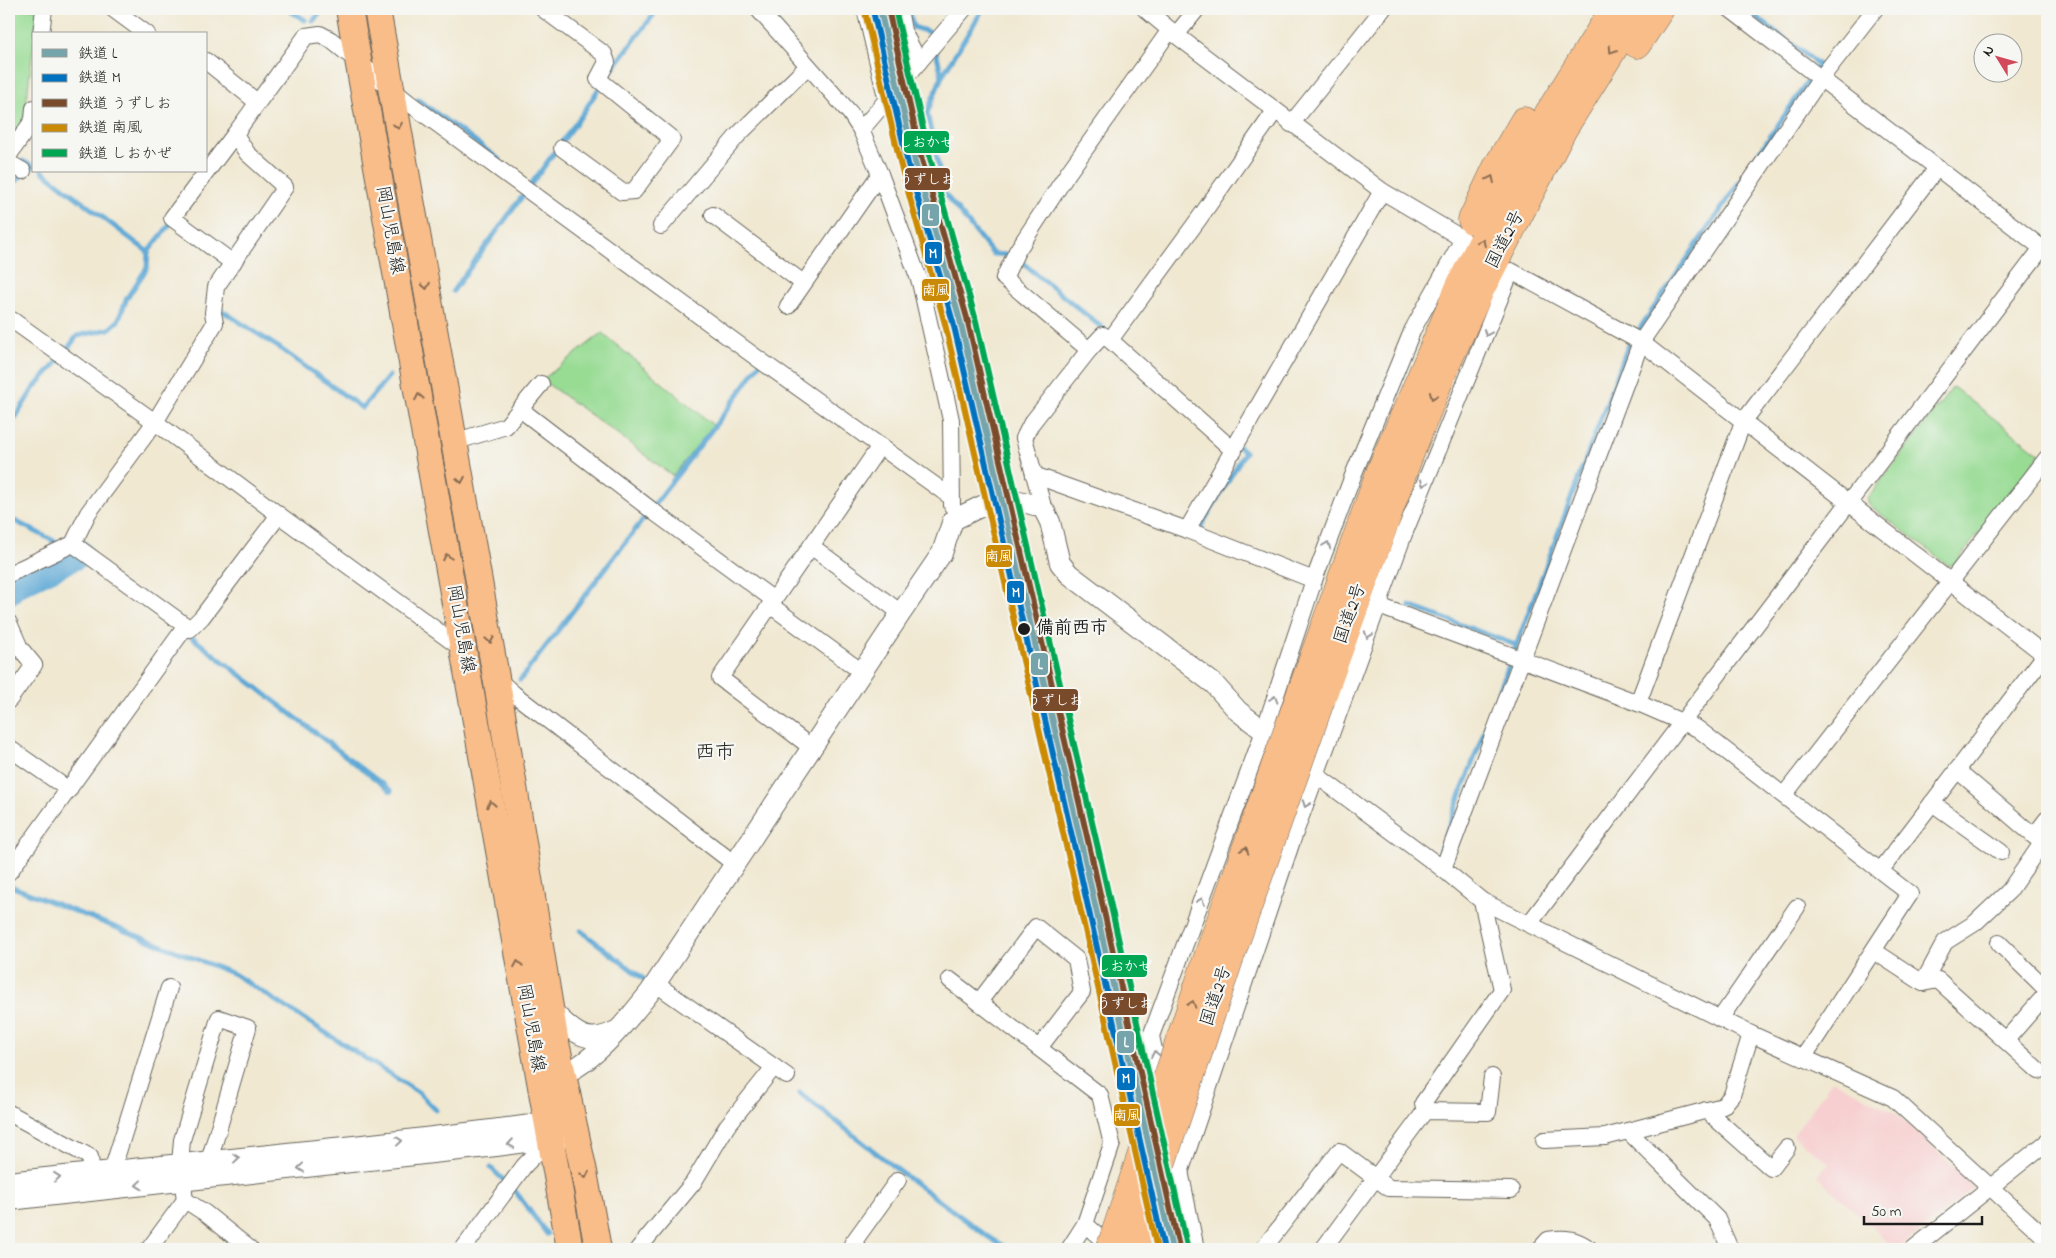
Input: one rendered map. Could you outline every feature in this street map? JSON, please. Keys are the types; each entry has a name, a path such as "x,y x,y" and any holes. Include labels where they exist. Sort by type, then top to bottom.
{"highway":[{"path":"1344,570 1370,466 1463,239 1497,167 1564,53 1593,9"},
{"name":"国道2号","path":"1133,1249 1229,960 1311,696 1344,570 1385,461 1461,284 1544,121 1614,9"},
{"name":"国道2号","path":"1112,1249 1210,951 1443,371 1481,288 1559,137 1638,9"},
{"path":"1443,371 1490,299 1511,271 1546,199 1599,105 1660,9"},
{"path":"1104,1249 1121,1220"}],"main road":[{"name":"岡山児島線","path":"349,9 464,650 551,1078 575,1127 598,1249"},
{"name":"岡山児島線","path":"377,9 496,678 552,1011 548,1130 570,1249"}],"street":[{"path":"42,32 44,9"},
{"path":"113,9 144,32"},
{"path":"543,9 604,54 606,62 598,78 672,139 634,191 622,192 562,148"},
{"path":"551,1078 587,1060 620,1029 656,984 942,553 953,520 951,420 920,282 880,174 861,130 850,113 758,9"},
{"path":"865,9 886,101"},
{"path":"899,9 903,31 919,62"},
{"path":"861,130 964,9"},
{"path":"1145,9 1173,33 1291,124 1382,191 1463,239 1413,329 1354,473 1314,580 1264,731 1151,1036 1196,1249"},
{"path":"1089,350 1004,278 1014,256 1068,173 1173,33 1197,9"},
{"path":"1291,124 1383,9"},
{"path":"1529,924 1681,722 2045,250 1730,9"},
{"path":"1444,869 1516,656 1637,339 1816,74 1875,9"},
{"path":"208,169 306,36 320,34 335,43 391,88 527,190 952,497"},
{"path":"208,63 257,102"},
{"path":"661,226 738,135 808,66"},
{"path":"1112,337 1275,111"},
{"path":"9,155 32,120"},
{"path":"9,573 73,544 88,513 155,422 215,324 213,313 216,287 285,187 246,153 234,134"},
{"path":"1638,703 1744,422 1937,168"},
{"path":"206,172 172,218 233,262"},
{"path":"788,306 880,174"},
{"path":"1187,530 1382,191"},
{"path":"713,215 803,283"},
{"path":"1180,1170 1316,776 1404,534 1445,429 1511,271 1637,339 1950,581 2043,644 2045,655 1881,870"},
{"path":"9,324 12,320 155,422 464,650 514,694 736,865"},
{"path":"1236,447 1112,337 1103,336 1089,350 1032,424 1024,438 1044,510 1050,522 1060,563 1069,574 1214,684 1238,711 1316,776 1444,869 1482,901 1751,1034 1893,1098 2047,1239"},
{"path":"454,442 506,426 540,384"},
{"path":"520,409 862,672"},
{"path":"812,748 720,678 880,446"},
{"path":"1784,795 2047,458"},
{"path":"1034,475 1187,530 1314,580"},
{"path":"953,520 984,505 1012,499 1038,506 1044,510"},
{"path":"73,544 190,629 202,617 279,515"},
{"path":"811,546 901,613"},
{"path":"1379,606 1638,703 1698,729 1910,894 1803,1058"},
{"path":"9,622 20,648 34,664 9,700"},
{"path":"9,872 186,626"},
{"path":"9,748 69,790"},
{"path":"1957,770 2041,842"},
{"path":"1932,803 2001,852"},
{"path":"1923,983 1945,942 1975,923 2009,890 2041,842 2047,819"},
{"path":"1425,1111 1423,1103 1502,990 1482,901"},
{"path":"1720,1019 1797,906"},
{"path":"979,1002 1036,927 1076,959 1082,992 1039,1048"},
{"path":"1999,943 2047,992 2006,1040"},
{"path":"1874,951 1923,983 1938,980 2039,1071"},
{"path":"950,980 1100,1095 1112,1144 1085,1224 1069,1249"},
{"path":"638,1249 693,1183 727,1126 781,1071 656,984"},
{"path":"112,1171 169,988"},
{"path":"552,1011 574,1032 587,1038 595,1038 620,1029"},
{"path":"150,1249 182,1181 182,1140 219,1018 248,1028 209,1161"},
{"path":"1544,1140 1606,1136 1723,1106 1732,1095 1751,1034"},
{"path":"1425,1111 1488,1112 1492,1076"},
{"path":"1706,1110 1771,1168 1787,1148"},
{"path":"1322,1249 1425,1111"},
{"path":"9,1113 90,1156 93,1182"},
{"path":"9,1182 182,1181 575,1127"},
{"path":"9,1200 93,1182 112,1171 182,1181 209,1161 486,1132 548,1130"},
{"path":"463,1249 510,1186 548,1130"},
{"path":"1628,1131 1717,1218 1730,1249"},
{"path":"1913,1249 2047,1142"},
{"path":"1263,1249 1339,1151 1389,1188 1511,1190"},
{"path":"859,1249 852,1244 898,1180"},
{"path":"182,1181 206,1213 242,1247"},
{"path":"1085,1224 1112,1249"},
{"path":"1551,1243 1578,1240 1590,1249"}],"shaded area":[{"path":"1832,1080 1897,1114 1974,1187 1898,1249 1817,1176 1829,1163 1793,1136"}],"green space":[{"path":"9,9 38,9 35,32 32,32 32,57 24,121 9,140"},
{"path":"602,333 713,425 673,476 542,380"},
{"path":"1953,387 2040,454 1954,565 1948,565 1869,505 1867,499"}],"waterway":[{"path":"287,9 305,20"},
{"path":"313,21 324,9"},
{"path":"607,76 658,9"},
{"path":"909,9 913,27 932,33 933,39"},
{"path":"983,9 942,76 927,113 944,193 993,254 1008,255 1020,261 1105,330"},
{"path":"1440,850 1628,346 1819,65 1746,9"},
{"path":"935,47 942,76"},
{"path":"453,291 581,116 601,85"},
{"path":"418,100 500,160"},
{"path":"23,161 32,166"},
{"path":"9,189 31,165"},
{"path":"43,172 148,252 147,268 127,298 118,321 109,329 77,336 66,351"},
{"path":"148,252 171,223"},
{"path":"218,308 278,347 362,408 389,376"},
{"path":"9,428 33,389 60,359"},
{"path":"520,680 730,406 760,363"},
{"path":"1203,530 1200,528 1245,452 1238,446"},
{"path":"9,518 56,542"},
{"path":"9,590 13,585 78,554"},
{"path":"1410,606 1516,645"},
{"path":"190,636 391,791"},
{"path":"9,884 234,974 418,1092 436,1110"},
{"path":"581,931 645,980"},
{"path":"800,1093 903,1174 987,1236 1008,1249"},
{"path":"491,1168 515,1191 547,1234"},
{"path":"2032,1249 2038,1242"},
{"path":"1551,1249 1570,1246"}],"rail line":[{"name":"L","path":"880,9 915,162 960,320 1085,860 1172,1249"},
{"name":"うずしお","path":"888,9 922,160 967,318 1092,858 1179,1247"},
{"name":"しおかぜ","path":"895,9 930,158 975,317 1100,857 1187,1246"},
{"name":"M","path":"873,11 908,164 953,322 1078,862 1164,1249"},
{"name":"南風","path":"865,12 901,166 945,324 1157,1249"}],"place":[{"name":"備前西市","path":"1024,629"}],"district":[{"name":"西市","path":"715,753"}]}
